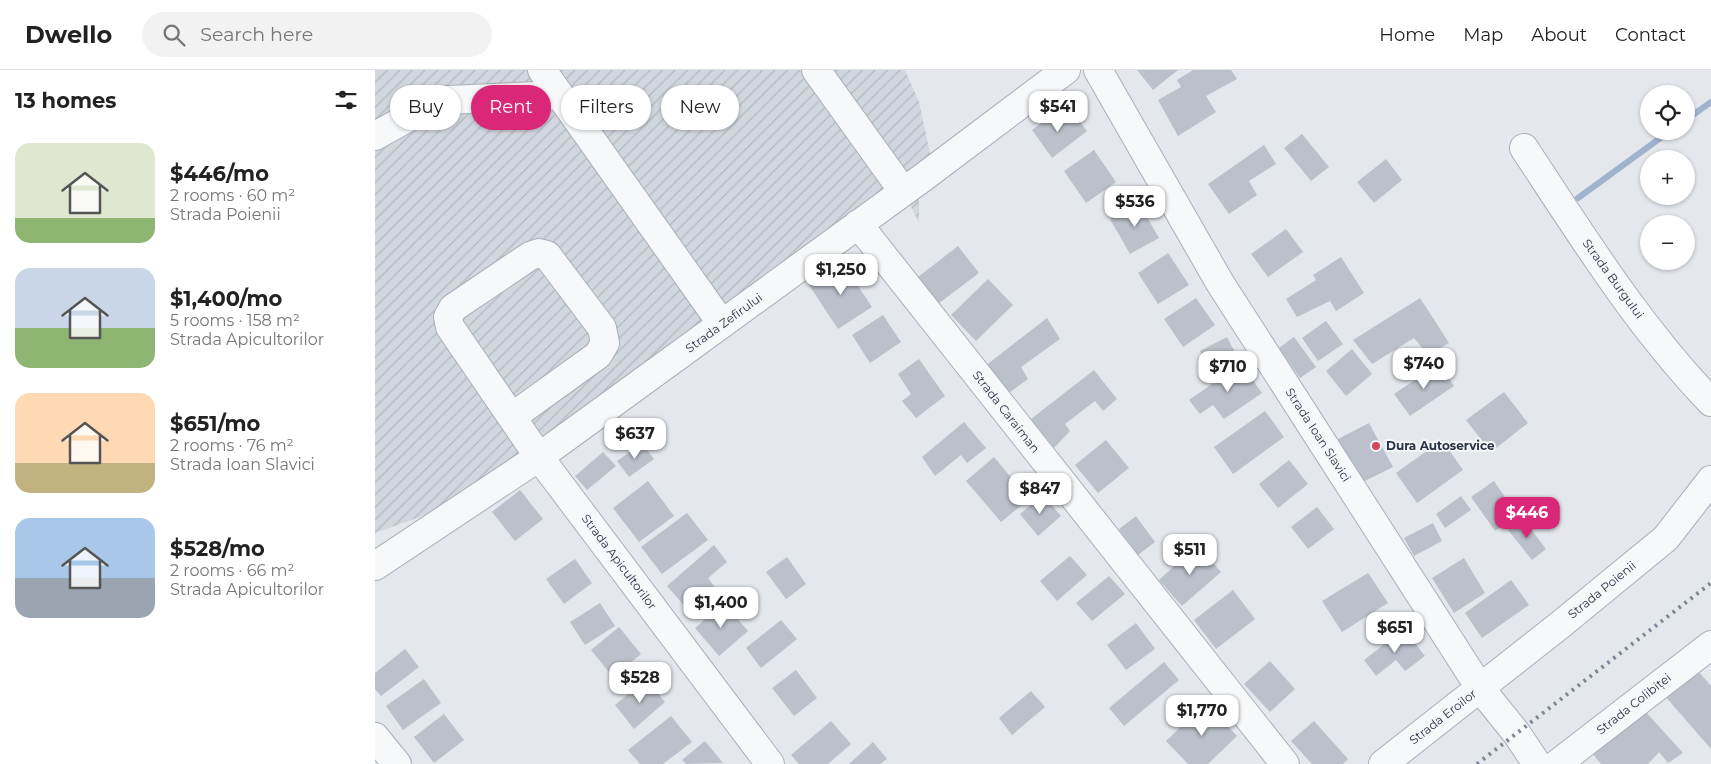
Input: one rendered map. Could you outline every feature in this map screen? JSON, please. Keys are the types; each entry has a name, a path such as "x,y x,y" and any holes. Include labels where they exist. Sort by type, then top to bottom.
{"street":[{"path":"542,70 722,324"},
{"path":"816,70 903,191"},
{"name":"Strada Zefirului","path":"375,566 539,457 1066,70"},
{"name":"Strada Ioan Slavici","path":"1098,70 1220,283 1480,688 1517,734 1537,764"},
{"path":"375,136 429,106 448,100 560,95"},
{"name":"Strada Burgului","path":"1524,148 1599,262 1688,378 1711,402"},
{"name":"Strada Caraiman","path":"858,224 1285,764"},
{"name":"Strada Apicultorilor","path":"512,417 598,355 605,342 602,328 547,256 539,253 530,256 453,308 448,318 450,327 539,457 770,764"},
{"name":"Strada Poienii","path":"1480,688 1666,538 1711,480"},
{"name":"Strada Colibiței","path":"1557,764 1711,644"},
{"name":"Strada Eroilor","path":"1383,764 1480,688"},
{"path":"375,736 397,764"}],"shaded area":[{"path":"375,70 905,70 919,102 930,153 919,199 919,223 904,192 462,502 375,533"}],"building":[{"path":"1137,70 1178,70 1153,90"},
{"path":"1193,70 1231,70 1237,79 1206,96 1216,112 1178,136 1158,100 1181,87 1177,80"},
{"path":"1059,110 1071,122 1077,118 1087,131 1052,158 1032,130"},
{"path":"1302,134 1329,167 1311,181 1284,148"},
{"path":"1264,145 1276,164 1249,181 1257,195 1229,214 1208,184"},
{"path":"1094,150 1116,182 1086,203 1064,171"},
{"path":"1386,159 1402,180 1374,203 1357,182"},
{"path":"1139,203 1159,238 1130,254 1110,219"},
{"path":"1286,229 1303,252 1268,277 1251,254"},
{"path":"958,246 979,273 938,304 918,277"},
{"path":"1168,253 1189,285 1158,304 1138,273"},
{"path":"1341,257 1364,293 1336,311 1330,301 1297,317 1286,299 1316,280 1313,275"},
{"path":"843,263 872,307 838,329 809,285"},
{"path":"988,279 1013,305 976,341 951,315"},
{"path":"1196,298 1215,325 1183,347 1164,319"},
{"path":"1420,298 1449,343 1428,355 1414,338 1372,364 1353,340"},
{"path":"883,315 901,342 870,363 852,335"},
{"path":"1047,318 1060,339 1021,367 1028,379 1006,395 985,366"},
{"path":"1326,321 1343,344 1318,361 1302,338"},
{"path":"1227,337 1239,360 1212,374 1200,351"},
{"path":"1294,337 1316,367 1300,378 1279,348"},
{"path":"1352,349 1372,374 1346,396 1326,371"},
{"path":"919,359 945,396 916,418 902,401 911,394 898,374"},
{"path":"1241,364 1262,393 1224,419 1213,405 1200,414 1189,400"},
{"path":"1439,364 1454,386 1410,416 1394,394"},
{"path":"1094,370 1117,399 1103,411 1095,401 1065,424 1070,431 1054,448 1031,419"},
{"path":"1504,392 1528,423 1491,452 1466,420"},
{"path":"1265,411 1284,437 1233,474 1214,447"},
{"path":"964,422 986,448 967,463 961,455 935,476 922,457"},
{"path":"1369,423 1393,467 1361,483 1338,439"},
{"path":"1106,440 1129,468 1098,493 1075,465"},
{"path":"1442,440 1463,470 1417,503 1396,473"},
{"path":"642,443 654,459 629,477 617,461"},
{"path":"603,452 616,466 587,490 575,476"},
{"path":"994,457 1029,499 1001,522 966,481"},
{"path":"1289,460 1308,484 1278,508 1259,484"},
{"path":"648,481 674,516 639,542 613,508"},
{"path":"1494,481 1518,516 1495,531 1471,497"},
{"path":"520,490 543,519 515,541 492,512"},
{"path":"1043,495 1061,516 1038,536 1020,514"},
{"path":"1461,496 1471,510 1445,528 1436,514"},
{"path":"1317,507 1334,529 1308,549 1291,527"},
{"path":"687,513 708,540 662,574 641,547"},
{"path":"1136,516 1155,542 1138,555 1119,529"},
{"path":"1523,519 1546,549 1532,560 1508,530"},
{"path":"1433,523 1442,541 1414,556 1404,538"},
{"path":"714,545 727,562 708,578 716,589 688,610 667,586"},
{"path":"1197,545 1221,572 1182,606 1159,580"},
{"path":"1070,556 1087,575 1057,601 1040,581"},
{"path":"787,557 806,584 786,599 766,572"},
{"path":"1464,558 1485,593 1454,613 1432,578"},
{"path":"575,559 592,583 564,604 546,579"},
{"path":"1368,573 1388,603 1342,632 1322,601"},
{"path":"1109,576 1125,594 1092,621 1076,603"},
{"path":"1511,580 1529,605 1482,638 1465,613"},
{"path":"1233,590 1255,619 1216,649 1194,620"},
{"path":"600,603 615,626 585,645 570,622"},
{"path":"724,603 748,631 719,656 695,628"},
{"path":"781,620 797,639 761,668 746,648"},
{"path":"1136,623 1155,649 1126,670 1107,645"},
{"path":"619,627 641,654 613,677 591,650"},
{"path":"1404,629 1425,656 1405,671 1396,660 1376,676 1364,660"},
{"path":"405,649 419,667 381,696 375,689 375,673"},
{"path":"1270,661 1295,689 1270,712 1244,684"},
{"path":"1164,662 1179,680 1124,726 1109,708"},
{"path":"796,670 817,698 794,716 772,688"},
{"path":"1698,671 1711,686 1711,749 1665,696"},
{"path":"424,679 441,703 403,730 386,706"},
{"path":"646,679 665,702 634,729 615,705"},
{"path":"1031,691 1045,707 1012,735 999,718"},
{"path":"1206,703 1237,736 1208,764 1188,764 1166,741"},
{"path":"1645,711 1683,753 1668,763 1659,752 1648,764 1601,764 1592,753"},
{"path":"444,714 464,740 434,763 414,737"},
{"path":"671,716 692,742 663,764 640,764 628,750"},
{"path":"831,721 851,744 828,764 799,764 791,755"},
{"path":"1314,721 1348,759 1343,764 1312,764 1291,741"},
{"path":"705,741 723,763 686,764 682,760"},
{"path":"873,742 887,759 880,764 849,764"}],"waterway":[{"path":"1695,114 1711,102"},
{"path":"1578,198 1658,140"}],"railway":[{"path":"1477,764 1711,583"}],"place":[{"name":"Dura Autoservice","path":"1376,446"}]}
